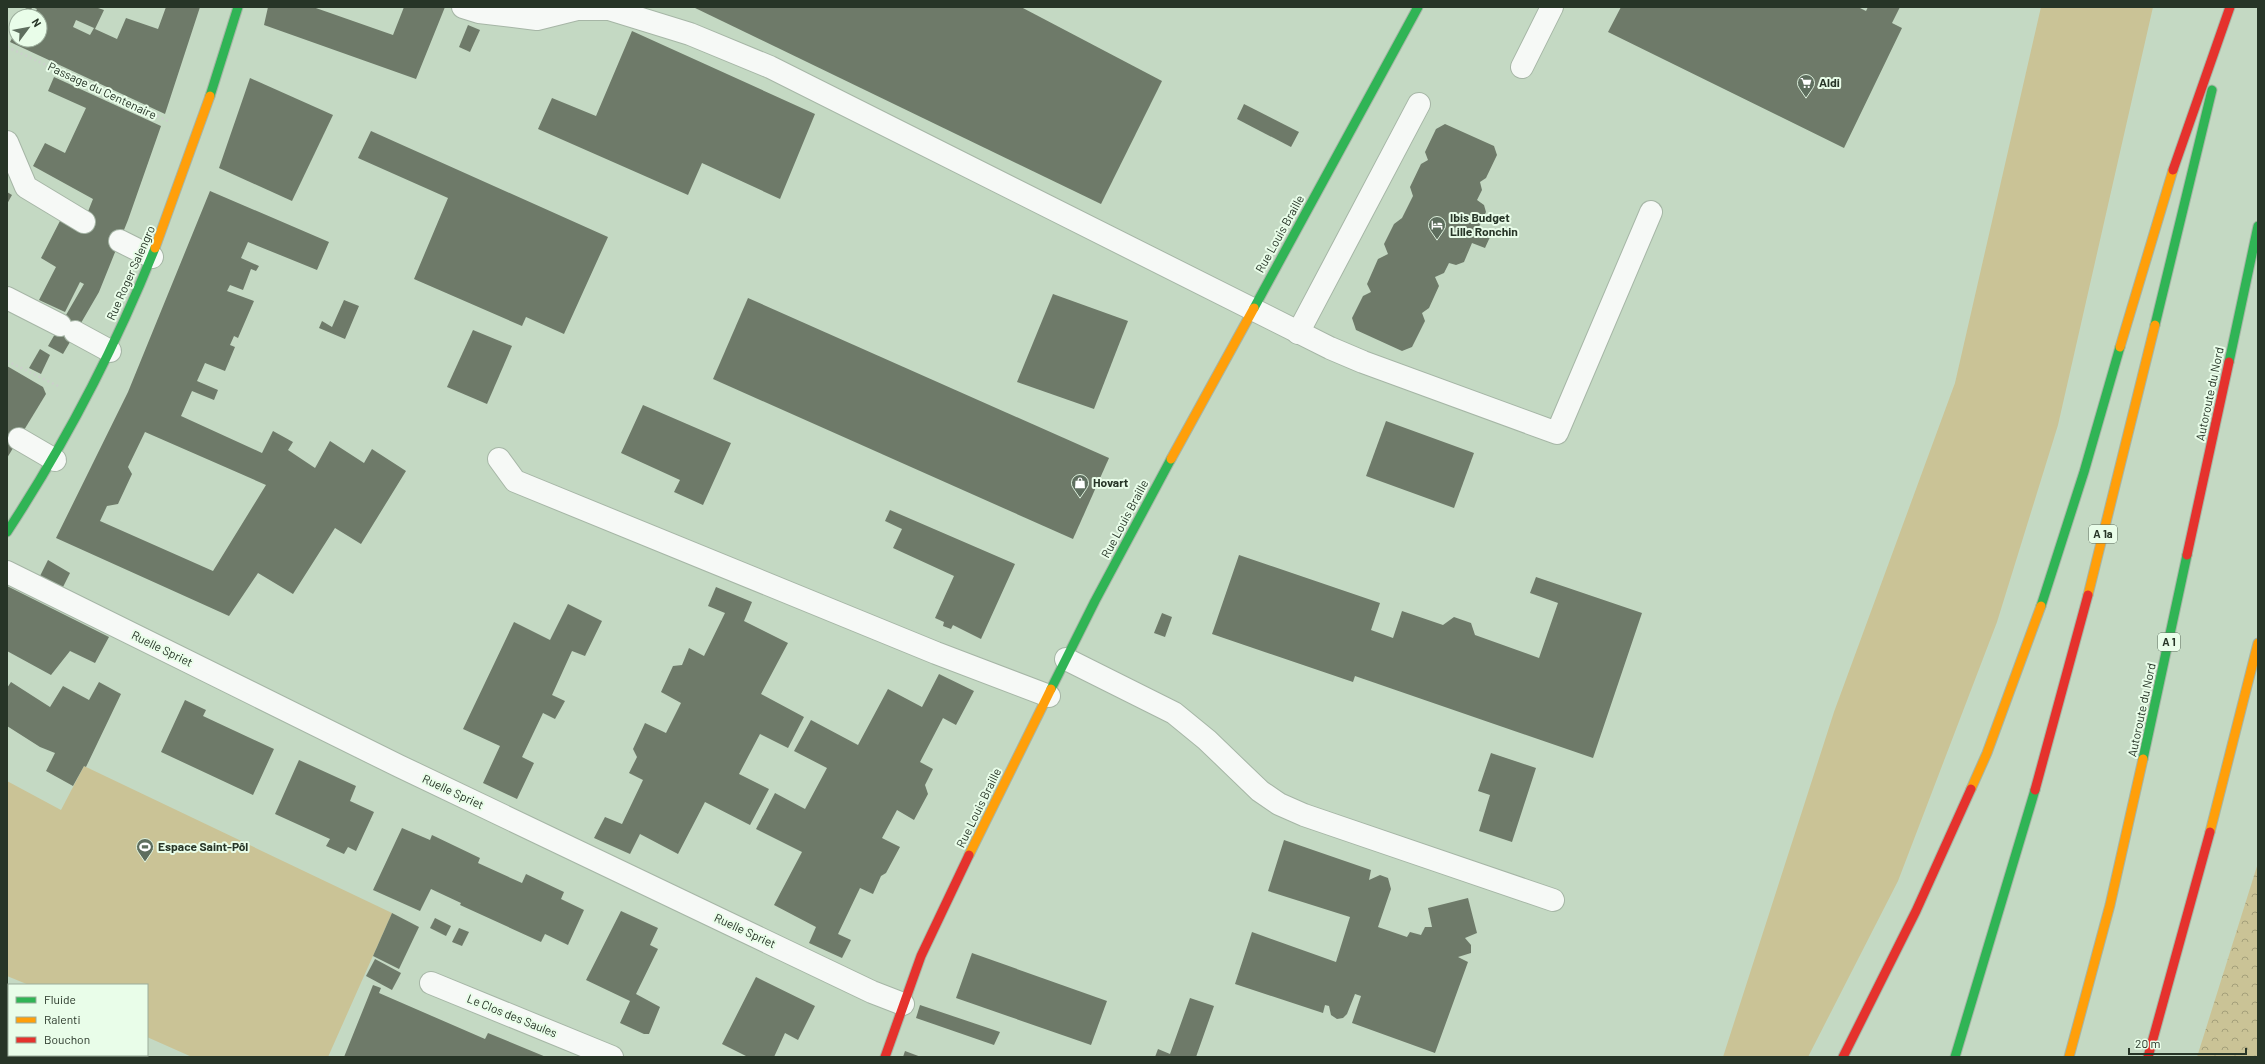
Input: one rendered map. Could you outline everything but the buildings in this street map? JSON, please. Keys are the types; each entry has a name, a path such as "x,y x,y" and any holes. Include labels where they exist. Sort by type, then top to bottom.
{"main road":[{"name":"Rue Roger Salengro","path":"7,532 55,460 87,401 152,257 198,135 238,7"},
{"name":"Rue Louis Braille","path":"884,1057 921,956 994,803 1049,696 1066,659 1166,468 1418,7"},
{"path":"1843,1057 1916,911 1987,754 2044,598 2084,472 2157,219 2191,114 2232,7"},
{"name":"A 1a","path":"1955,1057 2026,825 2052,729 2090,584 2232,7"},
{"name":"Autoroute du Nord","path":"2069,1057 2110,905 2145,752 2258,226"},
{"path":"2148,1057 2216,810 2258,643"}],"street":[{"path":"463,7 479,12 537,18 577,9 609,9 690,34 770,66 1253,308 1298,333 1363,362 1557,433 1651,212"},
{"path":"1522,67 1552,7"},
{"path":"1298,333 1419,104"},
{"path":"7,142 26,187 84,222"},
{"path":"120,241 152,257"},
{"path":"7,298 110,351"},
{"path":"19,440 55,460"},
{"path":"499,459 515,481 936,653 1049,696"},
{"name":"Ruelle Spriet","path":"7,572 398,766 872,992 903,1004"},
{"path":"1066,659 1174,713 1207,740 1243,777 1279,804 1304,815 1553,900"},
{"name":"Le Clos des Saules","path":"431,983 598,1054"}],"path":[{"name":"Passage du Centenaire","path":"7,47 198,135"},
{"path":"7,361 87,401"}],"green space":[{"path":"2041,7 2153,7 2058,425 1997,622 1898,881 1808,1057 1723,1057 1834,712 1955,383"},
{"name":"Espace Saint-Pôl","path":"84,766 392,913 328,1057 192,1057 148,1037 148,984 27,984 7,976 7,781 61,810"},
{"path":"2258,863 2257,1057 2197,1057"}],"traffic: fast":[{"path":"210,96 238,7"},
{"path":"1254,308 1418,7"},
{"path":"2155,325 2212,90"},
{"path":"2229,362 2258,226"},
{"path":"7,532 49,464 88,394 140,285 155,248"},
{"path":"2041,606 2084,472 2120,347"},
{"path":"1051,689 1095,601 1171,459"},
{"path":"2143,759 2187,555"},
{"path":"1955,1057 2035,790"}],"traffic: slow":[{"path":"155,248 210,96"},
{"path":"2120,347 2173,170"},
{"path":"1171,459 1254,308"},
{"path":"2088,595 2155,325"},
{"path":"1971,789 1987,753 2041,606"},
{"path":"2210,832 2258,643"},
{"path":"969,855 1051,689"},
{"path":"2069,1057 2110,905 2143,759"}],"traffic: jam":[{"path":"2173,170 2230,7"},
{"path":"2187,555 2229,362"},
{"path":"2035,790 2088,595"},
{"path":"1843,1057 1916,911 1971,789"},
{"path":"2148,1057 2210,832"},
{"path":"885,1057 921,956 969,855"}],"place":[{"name":"Aldi","path":"1806,98"},
{"name":"Ibis Budget Lille Ronchin","path":"1437,240"},
{"name":"Hovart","path":"1080,498"},
{"name":"Espace Saint-Pôl","path":"145,862"}]}
